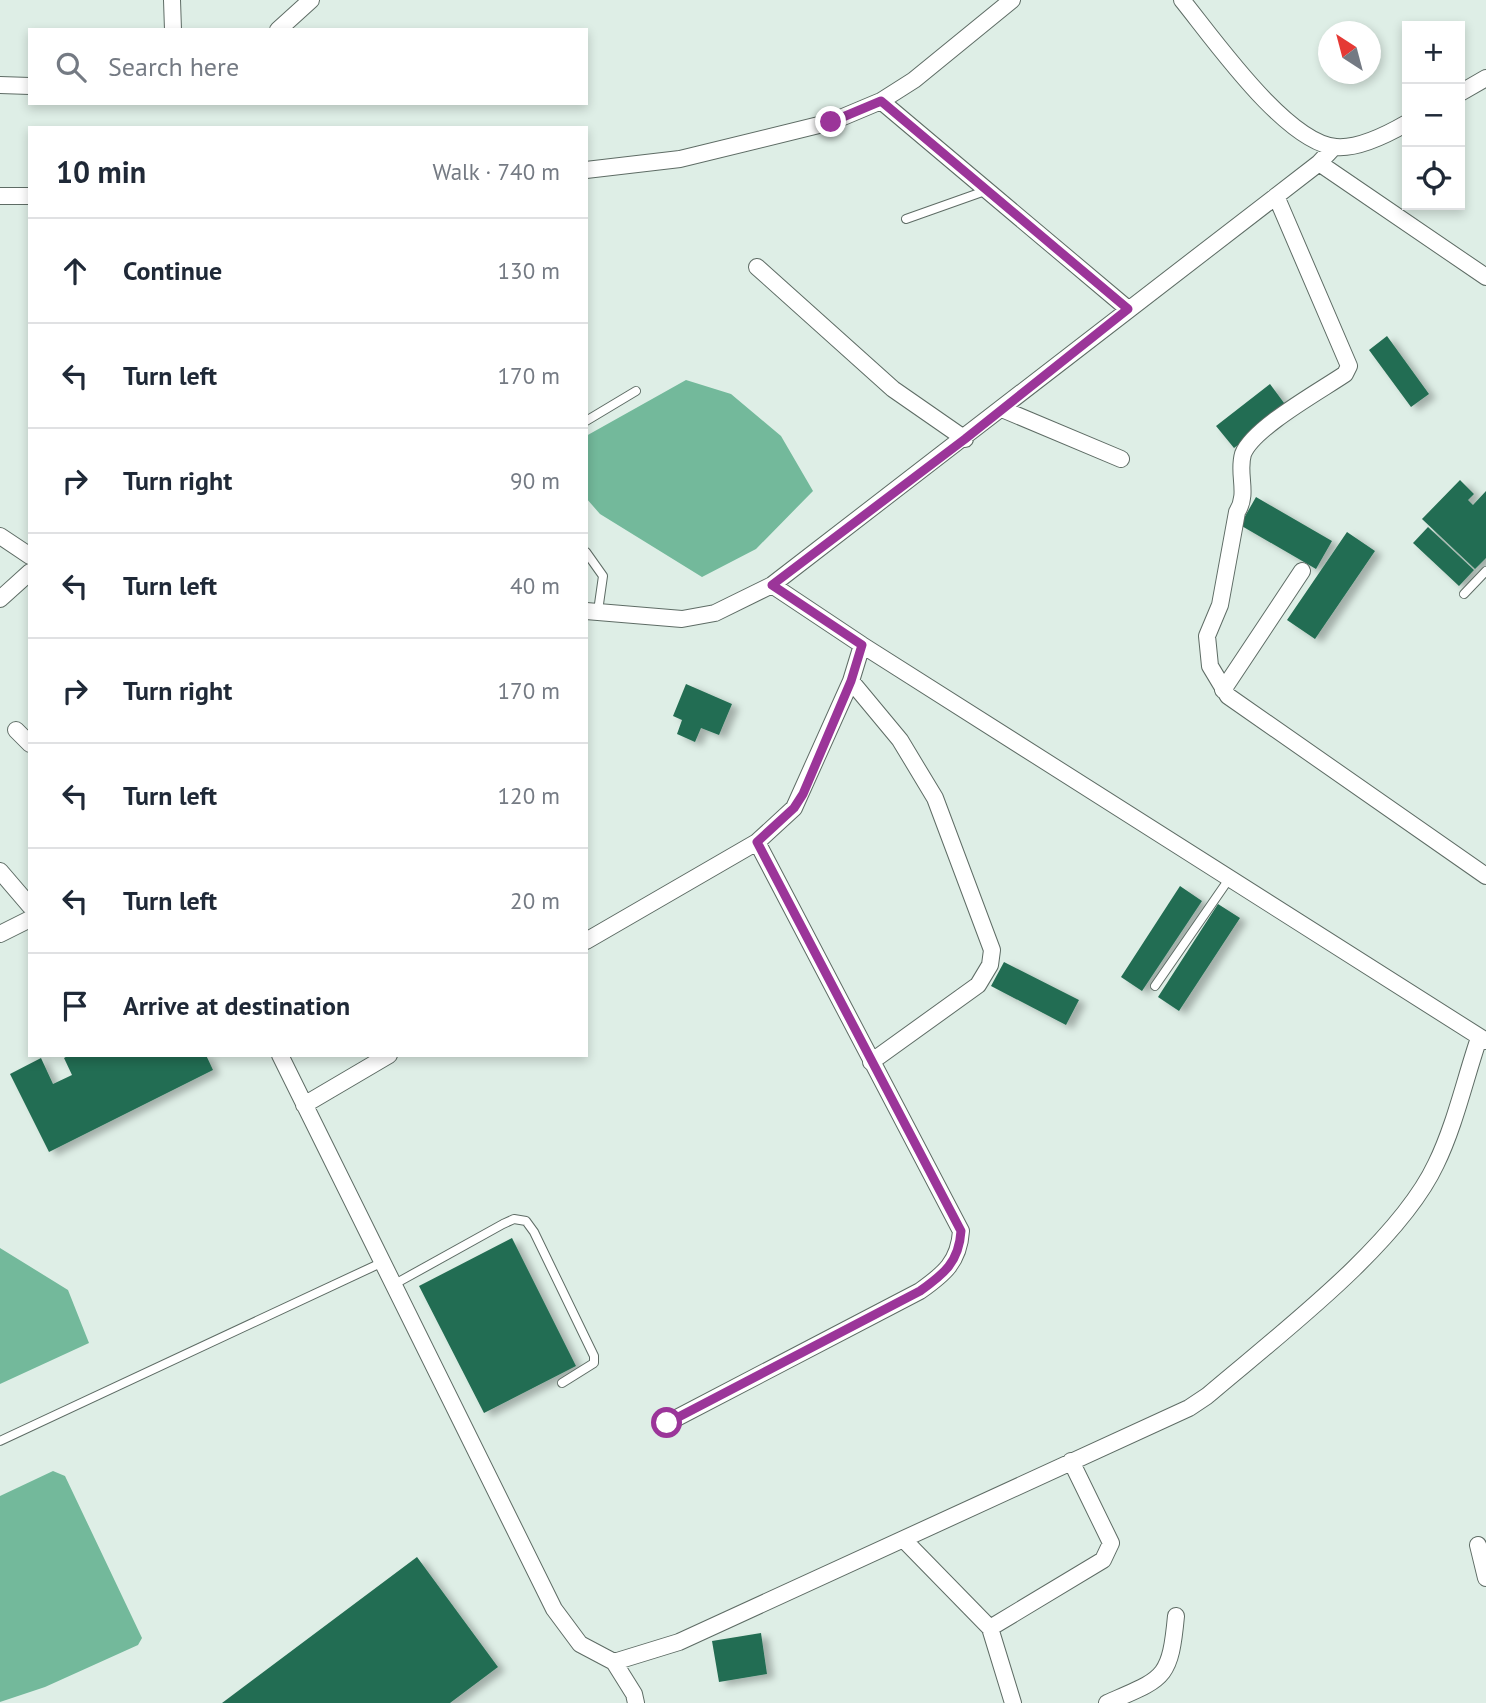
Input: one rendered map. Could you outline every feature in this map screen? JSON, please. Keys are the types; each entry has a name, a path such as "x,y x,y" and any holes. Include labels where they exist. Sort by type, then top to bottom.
{"street":[{"path":"172,0 173,28"},
{"path":"280,28 311,0"},
{"path":"588,170 680,159 831,122 881,101 914,80 1012,0"},
{"path":"1182,0 1276,111 1317,141 1334,147 1363,142 1402,125"},
{"path":"1465,90 1486,78"},
{"path":"0,85 28,86"},
{"path":"881,101 1128,309"},
{"path":"592,611 682,619 715,612 772,585 965,439 1128,309 1319,163 1334,147"},
{"path":"1319,163 1486,277"},
{"path":"0,196 28,196"},
{"path":"1276,196 1349,366 1345,374 1262,432 1247,447 1242,458 1242,503 1237,512 1220,606 1207,636 1210,666 1223,690 1486,876"},
{"path":"757,267 893,389 965,439"},
{"path":"1002,409 1121,459"},
{"path":"0,536 28,555"},
{"path":"1223,690 1303,571"},
{"path":"0,599 28,574"},
{"path":"614,1662 679,1642 1189,1408 1208,1396 1324,1296 1380,1239 1421,1191 1436,1164 1482,1039 772,585"},
{"path":"588,940 757,842 794,808 803,794 851,681 862,645"},
{"path":"851,681 900,740 935,798 992,950 990,965 978,985 871,1062"},
{"path":"16,730 28,742"},
{"path":"667,1423 920,1291 945,1274 960,1251 961,1231 757,842"},
{"path":"0,871 28,904"},
{"path":"0,934 28,920"},
{"path":"281,1057 554,1609 580,1644 614,1662 634,1694 636,1703"},
{"path":"304,1105 387,1057"},
{"path":"990,1628 1103,1560 1109,1550 1111,1544 1071,1461"},
{"path":"904,1540 990,1628 1013,1703"},
{"path":"1478,1545 1486,1578"},
{"path":"1107,1703 1152,1683 1163,1674 1172,1658 1177,1616"}],"lane":[{"path":"906,219 985,191"},
{"path":"588,420 636,391"},
{"path":"588,555 603,576 592,611"},
{"path":"1464,594 1486,570"},
{"path":"1155,986 1229,878"},
{"path":"393,1284 503,1224 514,1219 526,1221 534,1232 594,1356 594,1363 589,1368 562,1383"},
{"path":"0,1441 383,1262"}],"shaded area":[{"path":"686,380 731,394 781,436 813,491 756,549 702,577 600,514 588,500 588,435"},
{"path":"0,1248 68,1290 89,1343 0,1384"},
{"path":"53,1471 65,1476 142,1638 138,1645 45,1687 0,1702 0,1496"}],"building":[{"path":"1387,336 1429,394 1411,407 1369,350"},
{"path":"1270,384 1287,407 1234,448 1216,426"},
{"path":"1460,480 1474,494 1468,500 1473,505 1486,491 1486,558 1475,569 1422,519"},
{"path":"1256,497 1332,541 1316,569 1240,525"},
{"path":"1428,527 1474,570 1459,586 1413,543"},
{"path":"1347,532 1375,551 1315,639 1287,620"},
{"path":"686,684 732,704 719,735 701,728 695,742 677,734 682,720 673,716"},
{"path":"1180,886 1202,901 1142,991 1121,977"},
{"path":"1218,904 1240,918 1179,1011 1158,997"},
{"path":"1004,962 1079,1000 1066,1025 991,986"},
{"path":"207,1057 213,1070 49,1152 10,1074 41,1058 53,1084 72,1075 64,1058"},
{"path":"512,1238 576,1366 484,1413 419,1286"},
{"path":"417,1557 498,1667 450,1703 222,1703"},
{"path":"761,1633 767,1674 719,1682 712,1641"}],"route":[{"path":"667,1423 920,1291 945,1274 960,1251 961,1231 757,842 794,808 803,794 851,681 862,645 772,585 965,439 1128,309 881,101 831,122"}]}
